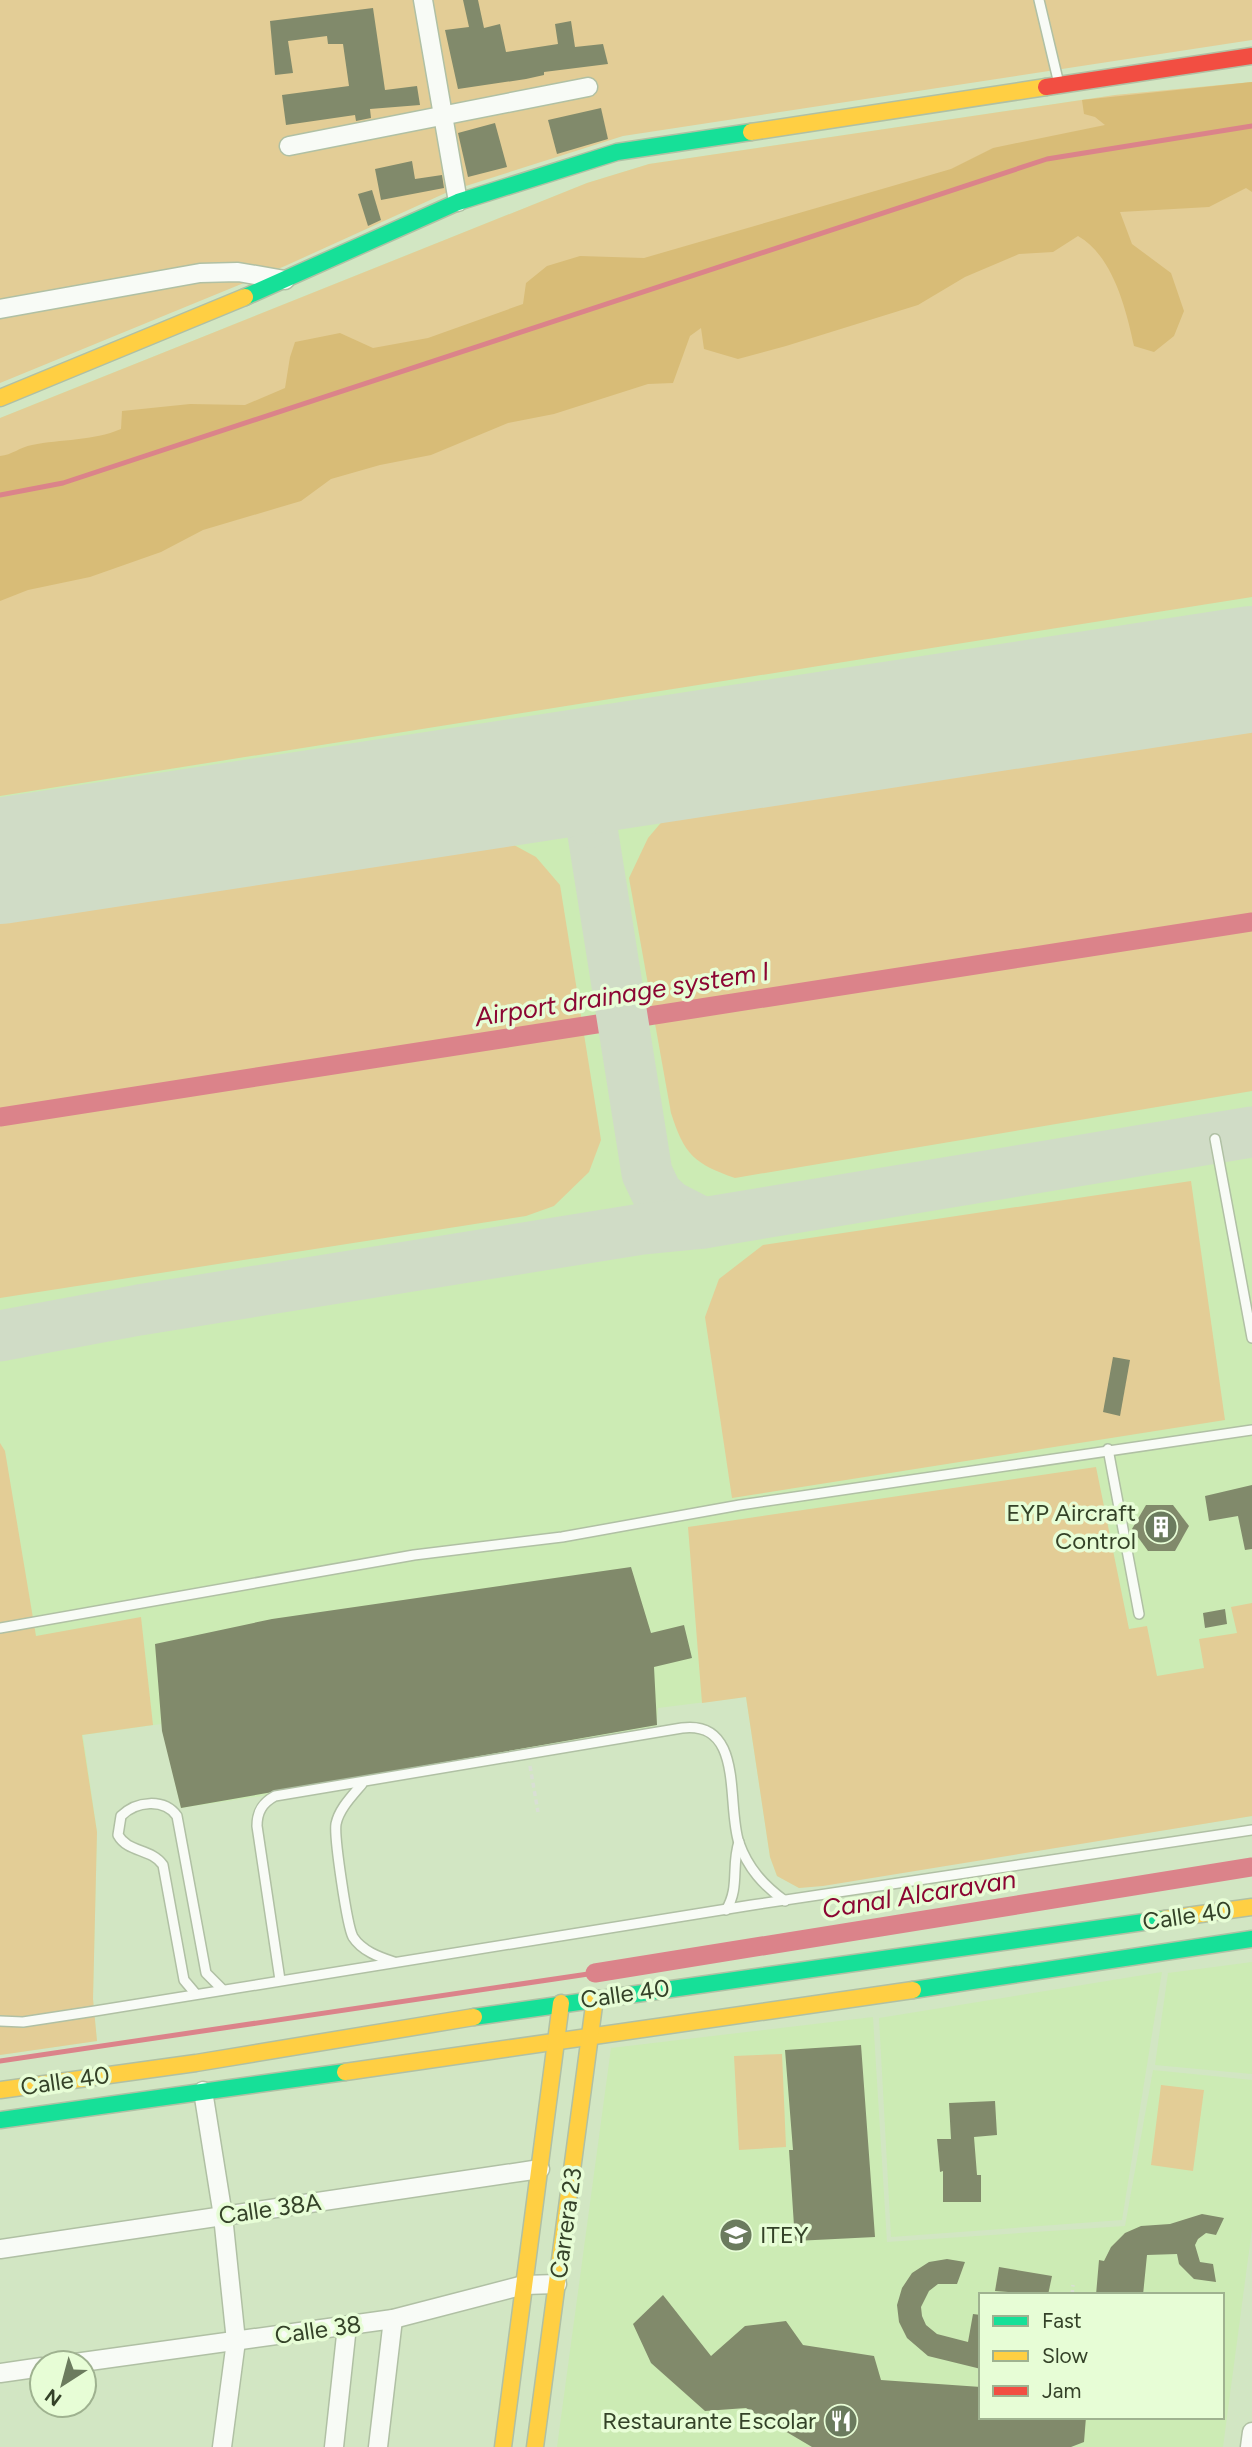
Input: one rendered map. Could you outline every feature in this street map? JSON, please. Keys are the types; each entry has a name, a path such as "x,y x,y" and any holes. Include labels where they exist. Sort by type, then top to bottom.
{"main road":[{"path":"0,398 285,280 458,202 617,152 1252,56"},
{"name":"Calle 40","path":"0,2090 196,2063 561,2003 1252,1907"},
{"name":"Calle 40","path":"0,2120 556,2043 1252,1939"},
{"name":"Carrera 23","path":"536,2447 596,1998"},
{"name":"Carrera 23","path":"503,2447 561,2003"}],"street":[{"path":"423,0 458,202"},
{"path":"289,146 588,87"},
{"path":"0,309 200,273 238,272 285,280"},
{"path":"203,2091 223,2216 236,2341 222,2447"},
{"name":"Calle 38A","path":"0,2249 540,2169"},
{"name":"Calle 38","path":"98,2360 393,2319 524,2285 558,2284"},
{"path":"378,2447 393,2319"},
{"path":"334,2447 347,2326"},
{"path":"0,2373 28,2369"},
{"path":"1250,2447 1252,2432"}],"lane":[{"path":"1039,0 1059,85"},
{"path":"1215,1139 1252,1338"},
{"path":"0,1628 414,1555 562,1537 740,1505 1252,1430"},
{"path":"1108,1449 1139,1614"},
{"path":"280,1980 257,1826 260,1808 275,1796 362,1784 682,1728 702,1729 719,1740 726,1754 739,1842 757,1878 785,1901"},
{"path":"362,1784 340,1814 335,1834 349,1922 352,1936 359,1943 375,1956 397,1964"},
{"path":"195,1993 184,1980 163,1865 153,1854 125,1844 118,1835 121,1816 134,1807 158,1803 177,1816 206,1973 222,1989"},
{"path":"0,2021 23,2022 726,1910 1252,1830"},
{"path":"726,1910 735,1893 735,1855 739,1842"}],"path":[{"path":"528,1755 538,1812"},
{"path":"1072,2293 1073,2285"}],"shaded area":[{"path":"0,0 1252,0 1252,40 623,136 450,191 285,266 0,383"},
{"path":"1252,82 1252,1816 799,1888 777,1876 770,1857 746,1697 658,1708 656,1729 376,1779 181,1808 161,1724 83,1735 97,1832 93,1999 97,2041 0,2055 0,418 587,183 649,164 1115,95"},
{"path":"1252,82 1252,597 0,796 0,418 587,183 649,164 1115,95"},
{"path":"1252,82 1252,192 1246,188 1209,207 1120,212 1132,244 1171,273 1184,311 1174,336 1154,352 1134,346 1122,300 1109,270 1090,245 1078,236 1053,252 1019,254 965,277 918,305 738,359 704,349 701,328 690,336 673,383 648,384 554,414 508,423 431,455 380,465 331,479 301,501 203,530 161,552 90,577 28,590 0,601 0,456 32,445 88,438 121,429 122,411 190,404 245,405 285,388 295,342 340,333 373,348 428,338 523,304 526,283 547,266 580,256 644,258 951,169 993,148 1105,125 1095,117 1084,114 1082,100"},
{"path":"1252,718 1252,1091 735,1178 710,1168 692,1156 671,1113 629,878 648,838 665,818 695,799"},
{"path":"499,837 536,857 560,885 601,1140 589,1172 554,1206 526,1216 0,1298 0,921 458,841"},
{"path":"1191,1181 1225,1420 732,1498 705,1317 719,1279 763,1245"},
{"path":"0,1443 5,1451 36,1636 141,1617 153,1725 82,1735 97,1832 93,1999 97,2041 0,2055"},
{"path":"1096,1467 1129,1629 1147,1626 1157,1676 1204,1668 1199,1639 1237,1633 1231,1607 1252,1603 1252,1816 823,1886 799,1888 777,1876 770,1857 746,1697 702,1703 688,1527"},
{"path":"1252,1962 1252,2074 1155,2065 1168,1973"},
{"path":"1162,1972 1122,2220 891,2237 879,2018"},
{"name":"ITEY","path":"873,2017 887,2242 1125,2226 1153,2070 1252,2080 1252,2229 1223,2447 557,2447 611,2048"},
{"path":"782,2054 786,2147 739,2150 734,2056"},
{"path":"1161,2085 1204,2090 1193,2171 1151,2165"}],"building":[{"path":"463,0 478,0 484,28 500,24 506,52 558,44 555,24 571,21 575,47 603,44 608,64 544,72 544,75 526,79 458,89 445,30 469,27"},
{"path":"373,8 385,90 417,86 420,105 370,109 371,118 356,121 355,115 286,125 282,95 349,86 343,44 328,44 327,36 288,41 293,73 275,75 270,21"},
{"path":"601,108 608,139 557,154 548,120"},
{"path":"495,123 507,167 468,177 458,133"},
{"path":"412,161 415,179 442,175 444,188 381,200 375,169"},
{"path":"372,190 381,220 368,226 358,194"},
{"path":"1113,1357 1130,1360 1120,1416 1103,1412"},
{"path":"1252,1485 1252,1549 1245,1550 1238,1516 1209,1521 1205,1496"},
{"name":"EYP Aircraft Control","path":"1146,1505 1173,1505 1189,1526 1175,1551 1148,1551 1132,1529"},
{"path":"631,1567 651,1633 684,1625 692,1658 654,1667 657,1725 181,1808 162,1731 155,1644 272,1619"},
{"path":"1225,1609 1227,1624 1205,1628 1203,1613"},
{"path":"861,2045 875,2237 795,2241 789,2150 793,2150 785,2050"},
{"path":"995,2101 997,2135 974,2137 977,2175 981,2175 981,2202 943,2202 943,2171 940,2172 937,2139 951,2139 949,2103"},
{"path":"1202,2214 1224,2218 1216,2235 1206,2233 1195,2245 1200,2262 1213,2264 1216,2282 1194,2279 1179,2264 1177,2254 1147,2255 1143,2293 1096,2293 1099,2260 1104,2261 1111,2247 1125,2233 1141,2226 1170,2224"},
{"path":"947,2259 965,2262 957,2284 938,2284 929,2291 921,2307 922,2316 926,2325 937,2334 968,2342 973,2314 979,2315 979,2369 928,2356 907,2338 899,2322 897,2305 902,2288 912,2273 929,2262"},
{"path":"999,2267 1052,2276 1048,2293 995,2291"},
{"path":"663,2295 711,2356 745,2326 786,2321 803,2345 874,2356 881,2380 979,2387 979,2419 1086,2419 1084,2442 1071,2447 812,2447 746,2408 705,2411 651,2363 633,2324"}],"waterway":[{"path":"0,495 63,483 1047,159 1252,126"},
{"name":"Airport drainage system I","path":"0,1117 1252,922"},
{"name":"Canal Alcaravan","path":"595,1973 1252,1867"},
{"path":"0,2061 595,1973"}],"taxiway":[{"path":"632,762 617,774 600,795 591,822 647,1173 657,1194 670,1206 703,1223"},
{"path":"533,778 552,784 567,793 591,822"},
{"path":"0,1336 139,1310 642,1229 703,1223 1252,1132"}],"runway":[{"path":"0,861 1252,669"}],"traffic: fast":[{"path":"245,297 458,202 617,152 751,132"},
{"path":"474,2017 1165,1919"},
{"path":"913,1990 1252,1939"},
{"path":"0,2120 345,2072"}],"traffic: slow":[{"path":"751,132 1046,87"},
{"path":"0,398 245,297"},
{"path":"1165,1919 1252,1907"},
{"path":"345,2072 913,1990"},
{"path":"535,2447 595,1998"},
{"path":"503,2447 561,2003"},
{"path":"0,2090 196,2063 474,2017"}],"traffic: jam":[{"path":"1046,87 1252,56"}],"place":[{"name":"EYP Aircraft Control","path":"1161,1527"},
{"name":"ITEY","path":"736,2235"},
{"name":"Restaurante Escolar","path":"841,2421"}]}
